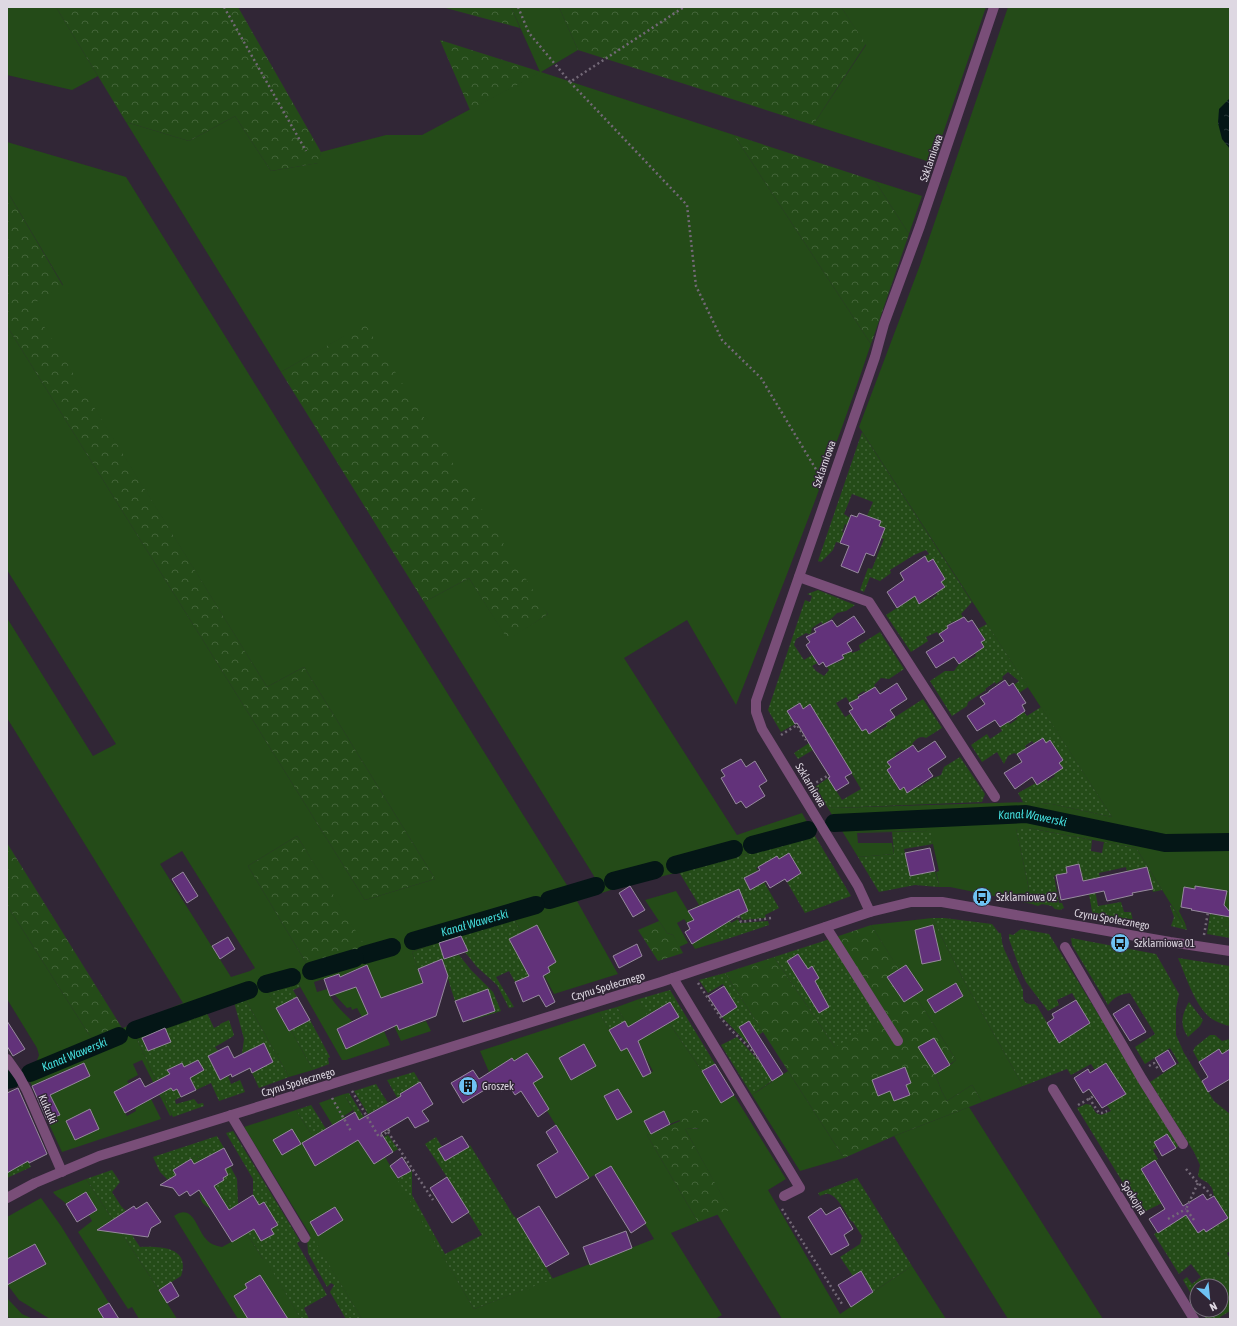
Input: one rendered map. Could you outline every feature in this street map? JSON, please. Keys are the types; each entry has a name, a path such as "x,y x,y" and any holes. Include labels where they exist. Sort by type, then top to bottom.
{"street":[{"name":"Szklarniowa","path":"870,912 858,886 762,729 756,712 756,697 875,358 884,324 920,226 994,7"},
{"path":"799,577 869,602 995,797"},
{"name":"Czynu Społecznego","path":"7,1198 35,1183 99,1156 673,978 870,912 911,902 942,902 1230,951"},
{"path":"826,927 898,1041"},
{"path":"1065,947 1142,1079 1183,1144"},
{"path":"673,978 800,1188 784,1196"},
{"name":"Kukułki","path":"7,1059 10,1067 19,1076 27,1092 62,1172"},
{"name":"Spokojna","path":"1053,1089 1194,1319"},
{"path":"231,1115 305,1238"}],"path":[{"path":"224,7 306,151"},
{"path":"518,7 529,33 570,82 687,205 696,286 722,340 761,378 828,489"},
{"path":"570,82 684,7"},
{"path":"782,734 797,725 806,740"},
{"path":"813,784 829,775"},
{"path":"1205,933 1208,912"},
{"path":"738,916 741,922 771,918"},
{"path":"697,981 721,1018 749,1047 760,1061"},
{"path":"350,1088 379,1137 388,1130 433,1200"},
{"path":"1076,1107 1094,1096"},
{"path":"332,1098 351,1131 352,1130"},
{"path":"1089,1098 1099,1113 1102,1114 1107,1111"},
{"path":"1186,1168 1212,1197"},
{"path":"1168,1219 1186,1209 1198,1183"},
{"path":"784,1196 782,1209 842,1304"},
{"path":"1186,1209 1194,1220"}],"green space":[{"path":"7,7 56,7 98,76 72,90 7,75"},
{"path":"56,7 238,7 321,152 319,163 271,171 235,116 189,141 126,122"},
{"path":"442,7 511,7 520,28"},
{"path":"511,7 559,7 578,50 541,72 734,135 871,344 823,480 736,705 687,620 624,658 737,835 802,813 815,836 614,889 577,901 618,974 554,994 514,919 447,939 412,952 425,988 416,986 387,996 399,1030 426,1021 431,1031 401,1041 381,998 371,1001 375,1011 362,1017 357,1008 352,1010 351,1007 347,1008 334,994 339,974 314,982 317,992 327,989 335,1003 353,1022 337,1030 346,1048 384,1031 390,1045 346,1060 342,1060 298,983 268,992 289,1031 291,1030 313,1070 289,1077 245,999 189,1015 136,1037 172,1115 170,1116 142,1060 133,1064 138,1075 127,1081 129,1084 114,1092 127,1116 136,1111 135,1108 151,1099 161,1119 62,1152 47,1120 56,1116 50,1095 71,1085 64,1071 32,1086 24,1069 36,1063 39,1055 37,1048 7,999 7,905 88,1033 94,1040 183,1003 7,718 7,618 93,756 116,744 7,570 7,326 365,900 435,879 304,667 267,687 30,305 63,285 7,191 7,142 126,177 570,890 597,881 424,602 469,578 508,639 548,614 345,336 281,372 126,122 189,141 235,116 271,171 318,163 321,152 386,135 422,135 540,72","holes":["297,836 366,949 308,966 248,866","182,851 255,968 231,977 160,864","367,965 373,979 349,989 343,975"]},
{"path":"559,7 841,7 866,44 813,125 578,50"},
{"path":"841,7 986,7 933,163 813,125 866,45"},
{"path":"1008,7 1230,7 1230,928 1224,926 1223,921 1227,908 1224,905 1227,892 1195,887 1195,889 1184,887 1179,911 1187,930 1136,848 1028,828 1016,828 1032,904 950,887 938,887 939,884 936,872 939,871 930,831 857,832 858,843 892,843 894,854 858,857 826,805 833,808 1029,802 1052,804 1112,817 859,427 920,265"},
{"path":"440,40 541,72 470,110"},
{"path":"734,135 875,181 909,234 871,344"},
{"path":"875,181 922,196 909,234"},
{"path":"7,191 63,286 31,305 267,687 304,667 435,879 365,900 7,326"},
{"path":"365,324 548,614 508,640 469,578 424,602 281,372"},
{"path":"862,432 972,602 961,614 963,617 955,623 954,621 947,625 948,628 939,634 937,632 926,637 928,641 911,652 886,615 915,596 919,604 928,598 930,600 937,595 936,593 945,587 941,582 945,579 933,559 928,562 925,556 929,554 926,550 914,555 890,570 891,573 880,581 870,577 864,592 860,590 868,568 872,569 884,539 881,538 885,528 879,526 881,521 867,516 873,502 852,494 844,514 850,518 847,525 845,524 842,532 844,533 840,543 836,542 833,550 821,562 818,561"},
{"path":"818,590 855,605 846,611 837,613 823,624 821,622 812,628 811,633 806,633 796,639 794,645 804,660 812,655 817,663 812,666 816,671 824,676 829,670 827,667 844,659 843,656 851,651 852,653 860,650 859,645 880,632 904,669 889,679 881,678 874,685 875,687 866,693 864,691 857,695 859,698 850,703 846,697 836,703 845,717 850,714 862,731 866,729 869,734 878,728 880,730 887,726 886,723 923,699 942,728 926,738 918,738 912,744 913,745 904,751 902,749 888,762 891,767 887,770 899,790 904,787 907,792 916,787 918,788 933,778 941,775 944,767 960,757 985,794 982,802 833,808 826,805 815,787 828,778 842,800 861,789 831,739 798,759 794,753 809,743 809,705 803,709 799,703 787,711 795,724 781,732 768,710 805,600 810,602 812,596 807,594"},
{"path":"987,624 1028,687 1019,693 1014,685 1019,681 1008,672 1002,677 1003,679 996,684 995,682 985,689 986,690 968,702 967,706 952,716 930,681 945,671 954,671 959,664 968,658 969,660 976,656 975,653 984,647 981,642 985,639 978,629"},
{"path":"1041,707 1112,817 1052,804 1023,802 1018,793 1046,779 1048,781 1062,768 1059,763 1063,760 1050,741 1046,743 1043,738 1034,743 1032,741 1025,746 1026,748 1017,754 1014,753 1008,756 1004,764 997,752 982,762 971,745 987,734 990,739 1002,731 1000,727 1008,722 1010,724 1017,719 1016,716 1024,712 1027,716"},
{"path":"1016,828 1028,828 1092,840 1091,851 1102,853 1104,842 1136,848 1162,890 1153,892 1147,867 1127,871 1126,867 1099,873 1101,884 1094,885 1098,906 1121,902 1124,912 1131,912 1133,921 1093,917 1089,894 1086,895 1081,870 1073,866 1066,867 1067,873 1054,876 1059,903 1062,903 1064,908 1060,910 1055,909 1052,906 1042,904 1038,906 1032,904"},
{"path":"931,831 933,844 904,849 910,876 935,871 939,884 938,887 915,885 879,892 858,857 894,854 892,832 857,832"},
{"path":"297,836 367,949 308,966 248,866"},
{"path":"815,836 851,896 805,913 787,882 801,873 789,854 779,859 777,856 756,868 779,908 765,915 766,918 742,920 740,915 748,911 739,889 720,898 731,923 738,919 740,923 768,921 769,925 721,941 679,872"},
{"path":"7,843 122,1028 94,1040 88,1033 7,905"},
{"path":"676,891 688,911 699,905 721,941 695,949 692,944 712,931 694,919 687,923 684,919 677,923 688,943 679,947 673,935 667,933 645,900"},
{"path":"1171,905 1187,930 1171,926 1174,917 1170,906"},
{"path":"1210,914 1223,916 1224,926 1230,928 1230,938 1207,934"},
{"path":"932,918 962,977 1023,1086 982,1102 972,1085 947,1101 942,1092 935,1074 956,1060 915,995 922,990 906,965 899,970 871,925"},
{"path":"932,918 992,924 999,933 1001,933 1004,949 1023,990 1024,1001 1037,1006 1059,1043 1090,1023 1072,993 1057,1000 1059,1005 1048,1011 1026,982 1009,939 1009,934 1013,935 1021,929 1049,934 1178,1146 1176,1148 1154,1142 1157,1147 1153,1150 1158,1159 1141,1169 1160,1201 1164,1202 1141,1212 1077,1108 1086,1104 1091,1105 1096,1113 1101,1115 1111,1111 1107,1105 1126,1094 1106,1063 1095,1070 1091,1064 1071,1075 1067,1069 1023,1086 962,977"},
{"path":"514,919 534,956 522,962 529,976 515,982 509,971 496,977 514,1007 509,1008 497,985 477,967 465,952 467,951 461,936 440,943 444,959 459,955 471,970 493,992 501,1011 463,1023 495,1011 488,990 455,1001 442,959 418,969 412,952 447,939"},
{"path":"659,921 667,933 673,935 683,953 658,961 638,930"},
{"path":"871,925 956,1060 935,1074 947,1101 972,1085 982,1102 894,1136 844,1158 725,973 774,957 835,1047 830,939"},
{"path":"1071,938 1156,954 1179,994 1176,1008 1176,1035 1184,1053 1214,1101 1230,1114 1230,1251 1227,1253 1230,1259 1229,1312 1229,1278 1200,1278 1201,1277 1191,1264 1179,1274 1154,1234 1171,1224 1184,1212 1198,1233 1204,1229 1206,1232 1228,1218 1214,1196 1212,1188 1198,1176 1200,1165 1194,1152 1150,1082 1179,1063 1170,1048 1145,1064 1135,1047 1155,1034 1130,993 1118,996 1108,1005 1072,945"},
{"path":"830,939 880,1020 835,1047 774,957"},
{"path":"1178,958 1230,966 1230,1026 1212,1019 1206,1014 1192,991"},
{"path":"725,973 763,1032 747,1043 722,1017 737,1007 723,984 708,993 699,980"},
{"path":"298,983 300,987 293,990 297,997 276,1008 268,992"},
{"path":"670,990 715,1064 702,1071 669,1023 679,1017 670,1002 647,1015 639,999"},
{"path":"245,999 289,1077 259,1088 252,1073 273,1062 264,1043 242,1054 244,1039 234,1002"},
{"path":"639,999 656,1030 669,1023 721,1102 734,1095 786,1179 768,1190 840,1314 912,1266 946,1319 782,1319 717,1214 729,1209 685,1129 699,1129 680,1120 670,1124 664,1112 644,1122 651,1134 647,1135 698,1222 671,1233 722,1315 715,1319 362,1319 244,1127 296,1110 327,1159 346,1147 319,1103 344,1094 353,1110 344,1116 364,1150 374,1164 385,1157 474,1309 654,1239 611,1166 589,1178 547,1111 549,1109 540,1094 521,1091 542,1077 527,1053 514,1061 512,1058 489,1072 480,1051 599,1012 621,1051 627,1048 643,1077 653,1071 617,1007"},
{"path":"1189,1002 1203,1020 1200,1026 1188,1037 1183,1028 1182,1020"},
{"path":"617,1007 625,1021 609,1030 599,1012"},
{"path":"206,1011 214,1028 229,1020 234,1035 215,1047 218,1051 220,1080 228,1076 231,1084 240,1080 245,1092 219,1101 211,1083 196,1090 182,1063 168,1070 170,1074 166,1077 173,1091 177,1089 181,1097 175,1100 176,1104 194,1099 198,1104 203,1103 204,1106 173,1117 136,1037 189,1015"},
{"path":"310,1020 330,1057 328,1058 329,1064 313,1070 291,1030"},
{"path":"1210,1035 1215,1035 1222,1041 1230,1039 1230,1049 1222,1054 1219,1049 1199,1062 1193,1051 1195,1047"},
{"path":"737,1037 760,1062 772,1081 752,1095 721,1045"},
{"path":"788,1071 844,1158 800,1171 752,1095"},
{"path":"414,1072 420,1082 400,1094 413,1115 409,1118 387,1080"},
{"path":"376,1084 388,1103 368,1114 354,1091"},
{"path":"349,1093 378,1140 388,1135 398,1149 382,1159 344,1094"},
{"path":"311,1105 326,1129 313,1137 296,1110"},
{"path":"969,1107 1103,1319 1008,1319 894,1136"},
{"path":"698,1110 715,1118 716,1123 705,1128 685,1129 730,1210 698,1222 647,1135 680,1121 677,1114 684,1111"},
{"path":"7,1126 21,1147 31,1167 7,1178"},
{"path":"233,1131 300,1241 297,1243 327,1295 304,1308 309,1319 301,1319 265,1259 263,1259 197,1155 174,1170 176,1175 168,1180 160,1172 153,1157 217,1136 224,1148 204,1159 224,1180 225,1169 230,1166 237,1179 238,1204 262,1241 273,1234 271,1229 277,1225 259,1205 253,1195 253,1179 226,1133"},
{"path":"436,1137 442,1147 445,1161 470,1145 553,1279 474,1309 397,1179 411,1170 412,1195 445,1254 482,1235 425,1144"},
{"path":"197,1155 263,1259 265,1258 301,1319 238,1319 174,1216 180,1213 190,1215 206,1239 218,1246 222,1247 244,1235 223,1200 210,1208 202,1201 200,1189 208,1185 191,1159"},
{"path":"112,1170 120,1182 112,1192 126,1211 121,1219 140,1247 156,1247 172,1250 182,1259 183,1266 181,1276 159,1290 86,1179"},
{"path":"857,1178 912,1266 873,1292 861,1272 853,1276 840,1257 860,1244 862,1236 844,1209 833,1196 830,1194 824,1194 820,1196 818,1193"},
{"path":"86,1179 177,1319 139,1319 132,1307 128,1309 78,1232 92,1221 89,1215 97,1210 86,1192 66,1204 53,1192"},
{"path":"41,1198 61,1226 109,1303 98,1309 104,1319 50,1319 19,1300 7,1284 7,1273 13,1282 46,1264 35,1244 7,1259 7,1217"},
{"path":"311,1235 362,1319 346,1319 330,1292 334,1285 331,1283 327,1287 308,1253 307,1237"},
{"path":"1187,1277 1189,1280 1189,1290 1183,1280"},
{"path":"7,1298 22,1314 33,1319 10,1319 7,1315"},
{"path":"1205,1318 1221,1319 1206,1319"}],"water":[{"path":"1230,98 1230,149 1222,139 1218,123 1219,109"}],"building":[{"path":"859,513 881,521 879,526 885,528 874,556 866,553 858,573 841,566 849,546 840,543 851,515 857,517"},
{"path":"925,556 928,562 933,559 945,579 941,582 945,587 919,604 915,596 897,608 887,592 904,580 900,573"},
{"path":"854,616 865,632 847,643 852,651 842,655 844,658 826,667 823,662 819,665 806,645 810,642 806,637 816,632 814,629 832,620 837,627"},
{"path":"964,617 968,622 972,620 985,640 981,642 984,647 959,664 954,657 936,668 926,652 944,641 939,634 948,628 947,626"},
{"path":"1005,680 1009,686 1013,683 1026,703 1022,705 1025,711 1000,727 995,720 977,731 967,716 985,704 980,697"},
{"path":"897,683 907,699 890,710 895,717 869,734 866,729 862,731 849,711 853,709 849,703 875,687 880,694"},
{"path":"800,703 803,709 810,704 852,773 845,777 849,783 836,791 828,778 830,777 797,723 795,724 787,711"},
{"path":"1043,738 1046,743 1050,740 1063,760 1059,763 1063,768 1037,785 1032,777 1015,789 1004,773 1022,762 1017,754"},
{"path":"935,741 946,757 928,769 933,776 907,793 904,787 900,790 887,770 891,767 887,762 913,745 918,752"},
{"path":"741,759 746,767 755,761 767,781 759,786 765,796 746,808 741,801 736,804 721,778 725,776 721,770"},
{"path":"930,848 935,871 910,876 905,853"},
{"path":"789,853 801,873 787,882 785,879 770,888 766,881 750,890 744,878 760,870 758,867 777,856 779,859"},
{"path":"1079,864 1083,881 1147,867 1153,889 1132,893 1133,895 1107,901 1104,891 1061,900 1056,875 1067,873 1066,867"},
{"path":"183,872 198,896 187,903 172,879"},
{"path":"630,886 645,910 633,917 619,893"},
{"path":"1195,886 1227,891 1224,905 1230,912 1230,917 1181,907 1184,887 1195,889"},
{"path":"739,889 748,911 692,944 685,932 690,929 687,923 694,920 688,911"},
{"path":"537,925 556,962 548,967 550,972 543,976 555,1002 546,1007 539,995 523,1002 515,982 529,976 509,939"},
{"path":"933,925 941,960 922,964 915,930"},
{"path":"461,936 468,951 444,959 439,943"},
{"path":"228,937 235,949 220,959 212,946"},
{"path":"637,944 642,956 619,968 613,956"},
{"path":"798,954 808,969 812,966 819,978 815,981 829,1007 819,1013 787,961"},
{"path":"442,959 448,976 436,1016 399,1030 397,1025 346,1049 337,1029 368,1014 356,987 330,996 324,979 339,974 340,977 367,965 381,998 423,983 418,969"},
{"path":"906,965 923,990 904,1002 887,977"},
{"path":"956,983 963,996 935,1013 927,1000"},
{"path":"724,986 737,1007 722,1017 708,996"},
{"path":"488,989 495,1011 463,1022 455,1001"},
{"path":"297,997 310,1020 289,1031 276,1008"},
{"path":"1076,1000 1090,1023 1059,1043 1047,1023 1054,1018 1052,1014"},
{"path":"670,1002 679,1017 638,1041 651,1073 643,1077 627,1048 621,1051 609,1030 625,1021 628,1027"},
{"path":"1129,1004 1146,1032 1130,1041 1113,1014"},
{"path":"7,1021 25,1049 13,1056 7,1046"},
{"path":"749,1021 783,1074 772,1081 739,1027"},
{"path":"165,1028 171,1042 148,1051 142,1038"},
{"path":"934,1038 950,1065 935,1074 918,1047"},
{"path":"264,1043 273,1062 252,1073 250,1068 232,1077 231,1074 220,1080 208,1056 228,1046 234,1058"},
{"path":"584,1044 596,1066 571,1080 559,1058"},
{"path":"1219,1049 1222,1054 1230,1049 1230,1079 1208,1092 1202,1081 1208,1077 1199,1062"},
{"path":"1168,1050 1176,1064 1163,1072 1155,1058"},
{"path":"527,1053 543,1077 533,1083 549,1109 538,1117 521,1091 515,1095 509,1086 501,1091 496,1083 463,1103 451,1083 473,1070 479,1079 512,1058 514,1061"},
{"path":"198,1060 204,1070 190,1078 196,1090 181,1097 177,1089 173,1091 171,1088 125,1113 114,1092 140,1078 145,1087 170,1074 167,1070 182,1063 184,1067"},
{"path":"84,1063 90,1076 50,1095 60,1115 47,1120 32,1086"},
{"path":"1106,1063 1126,1094 1102,1108 1089,1089 1083,1093 1074,1078 1088,1069 1090,1073"},
{"path":"715,1064 734,1095 721,1103 702,1071"},
{"path":"905,1067 911,1083 906,1085 910,1095 894,1101 890,1091 878,1096 872,1080"},
{"path":"420,1082 433,1104 422,1111 429,1121 415,1128 408,1117 381,1133 393,1152 374,1164 358,1140 315,1166 302,1143 355,1112 359,1120 401,1096 400,1094"},
{"path":"18,1088 47,1154 29,1163 28,1161 7,1173 7,1093"},
{"path":"618,1089 632,1112 617,1120 604,1096"},
{"path":"90,1109 99,1129 75,1140 66,1121"},
{"path":"664,1111 670,1124 651,1134 644,1121"},
{"path":"556,1125 589,1178 556,1198 537,1165 558,1152 546,1132"},
{"path":"292,1129 301,1144 282,1155 273,1140"},
{"path":"1167,1134 1176,1148 1162,1156 1154,1142"},
{"path":"462,1136 469,1147 445,1161 438,1149"},
{"path":"224,1148 233,1165 225,1169 228,1175 223,1178 224,1180 214,1186 229,1210 253,1195 259,1205 264,1202 278,1225 271,1229 274,1234 261,1241 254,1229 232,1242 199,1190 190,1196 187,1191 179,1196 173,1188 160,1185 176,1175 173,1170 191,1159 194,1164"},
{"path":"402,1157 411,1171 398,1178 390,1166"},
{"path":"1155,1160 1183,1206 1203,1194 1207,1200 1214,1196 1228,1218 1206,1232 1204,1229 1198,1233 1186,1215 1158,1233 1149,1219 1165,1209 1141,1169"},
{"path":"611,1166 646,1223 631,1233 595,1175"},
{"path":"447,1177 469,1212 452,1223 430,1188"},
{"path":"86,1192 97,1210 77,1222 66,1204"},
{"path":"147,1202 161,1222 151,1228 148,1237 97,1230 134,1206 136,1209"},
{"path":"539,1206 569,1254 546,1267 517,1219"},
{"path":"335,1207 343,1220 318,1236 310,1222"},
{"path":"840,1207 853,1229 844,1235 849,1245 831,1255 808,1217 821,1208 826,1215"},
{"path":"626,1231 632,1248 590,1265 583,1247"},
{"path":"35,1244 46,1264 7,1285 7,1259"},
{"path":"861,1271 873,1292 851,1307 838,1285"},
{"path":"260,1275 288,1319 248,1319 234,1296 247,1288 245,1284"},
{"path":"171,1282 179,1296 167,1303 159,1290"},
{"path":"109,1303 119,1319 104,1319 98,1309"}],"waterway":[{"name":"Kanał Wawerski","path":"834,823 1026,814 1165,843 1230,842"},
{"name":"Kanał Wawerski","path":"752,845 808,830"},
{"name":"Kanał Wawerski","path":"675,865 734,849"},
{"name":"Kanał Wawerski","path":"613,881 655,870"},
{"name":"Kanał Wawerski","path":"549,900 596,886"},
{"name":"Kanał Wawerski","path":"413,941 536,905"},
{"name":"Kanał Wawerski","path":"364,955 392,947"},
{"name":"Kanał Wawerski","path":"311,971 355,958"},
{"name":"Kanał Wawerski","path":"266,984 292,977"},
{"name":"Kanał Wawerski","path":"135,1030 249,990"},
{"name":"Kanał Wawerski","path":"30,1073 119,1036"},
{"name":"Kanał Wawerski","path":"7,1080 12,1079"}],"place":[{"name":"Szklarniowa 02","path":"982,897"},
{"name":"Szklarniowa 01","path":"1120,943"},
{"name":"Groszek","path":"468,1086"}]}
